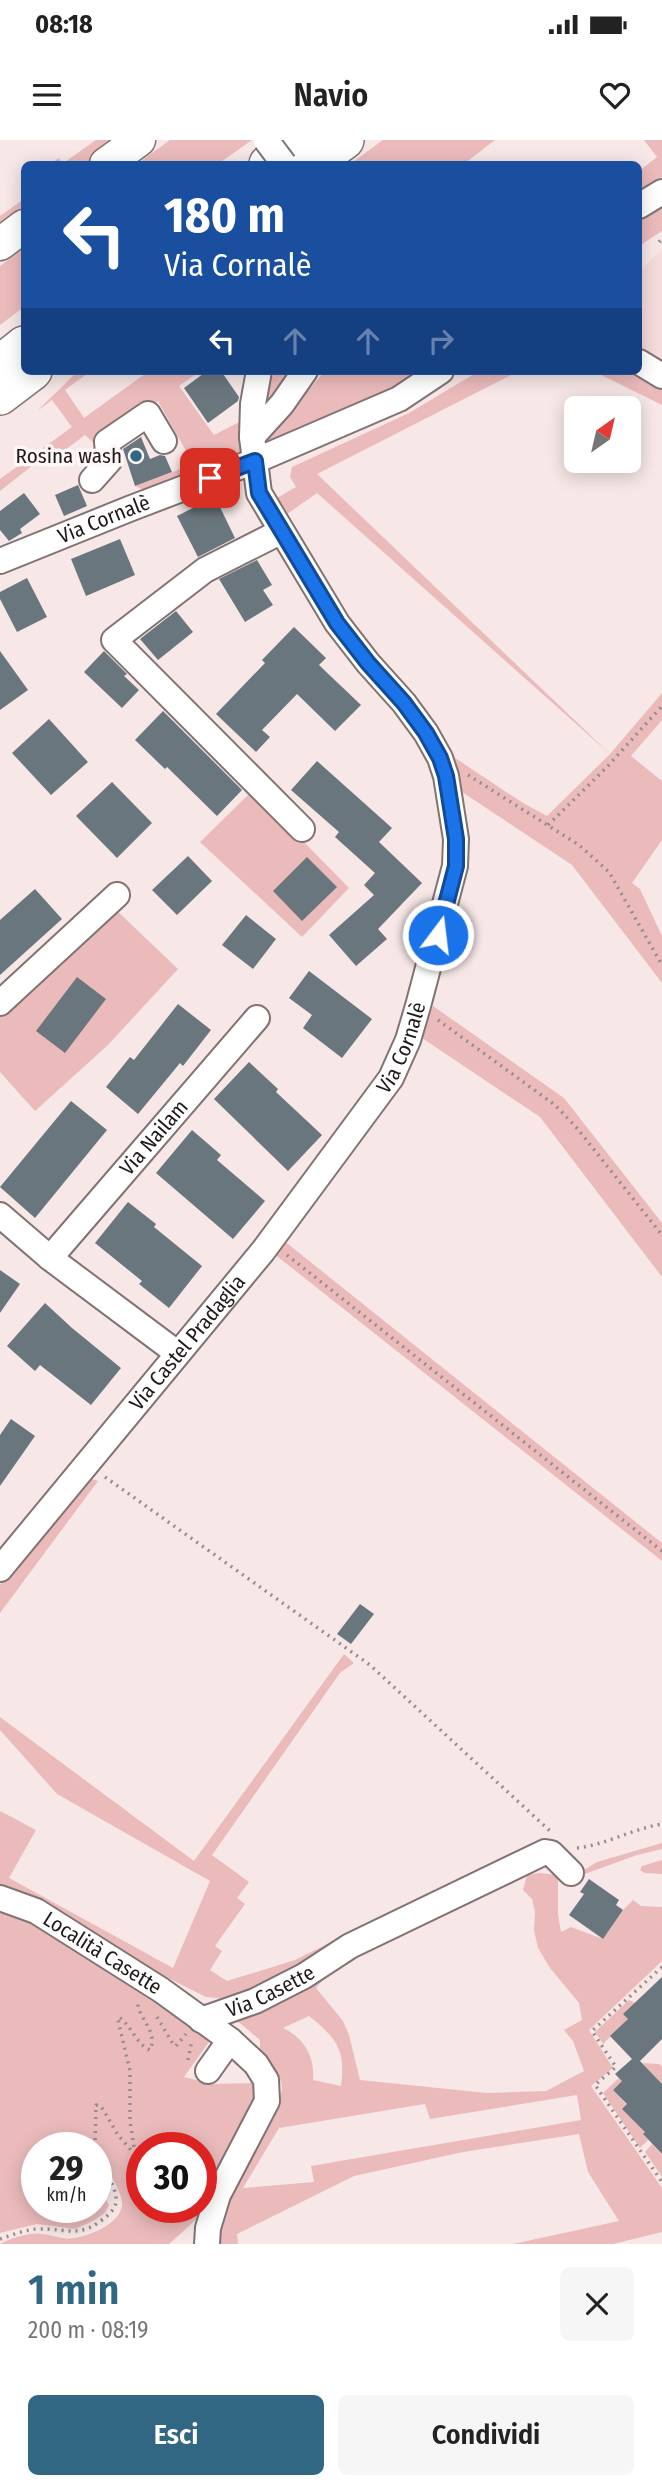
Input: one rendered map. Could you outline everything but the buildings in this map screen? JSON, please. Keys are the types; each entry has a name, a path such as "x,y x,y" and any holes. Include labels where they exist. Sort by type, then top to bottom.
{"highway":[{"path":"272,161 301,140"},
{"path":"316,161 345,140"},
{"path":"0,364 21,347"},
{"path":"0,396 28,375"}],"main road":[{"path":"110,161 139,140"},
{"path":"0,244 21,228"}],"street":[{"path":"266,140 282,161"},
{"path":"642,204 662,192"},
{"path":"642,364 662,376"},
{"path":"254,449 253,404 258,375"},
{"path":"254,449 302,375"},
{"path":"254,449 399,399 435,375"},
{"path":"92,480 108,461 107,442 148,414 164,441"},
{"name":"Via Cornalè","path":"0,561 131,508 254,449 259,493 280,531 337,623 426,733 440,758 446,776 456,839 456,866 408,1040 391,1078 367,1112"},
{"path":"280,531 205,570 114,640 302,829"},
{"path":"0,1003 117,895"},
{"name":"Via Nailam","path":"50,1258 257,1018"},
{"name":"Via Castel Pradaglia","path":"0,1569 263,1251 367,1112"},
{"path":"0,1215 50,1258 177,1353"},
{"name":"Via Casette","path":"201,2020 255,2001 304,1976 350,1946 545,1852 551,1853 571,1873"},
{"name":"Località Casette","path":"0,1898 36,1911 161,1990 201,2020"},
{"name":"Via Casette","path":"201,2020 230,2040 256,2064 266,2080 267,2101 218,2195 208,2228 207,2244"},
{"path":"208,2071 230,2040"}],"path":[{"path":"548,825 607,767 662,706"},
{"path":"440,758 579,845 609,872 662,965"},
{"path":"429,1015 555,1105 576,1127 662,1235"},
{"path":"277,1247 662,1551"},
{"path":"102,1475 370,1665 516,1797 556,1837"},
{"path":"570,1846 578,1848 593,1845 623,1833 662,1824"},
{"path":"662,1967 593,2031 616,2067 595,2085 662,2182"},
{"path":"96,2132 96,2105 101,2106 131,2151 134,2147 130,2121 130,2071 118,2020 119,2017 126,2022 143,2047 150,2050 153,2038 137,2001 145,2005"},
{"path":"152,2010 167,2030 173,2045 176,2046 185,2034 192,2035 188,2056"},
{"path":"112,2186 116,2202 112,2211"},
{"path":"0,2239 38,2229 79,2232 97,2223"}],"shaded area":[{"path":"96,140 117,140 92,161 66,161"},
{"path":"170,140 252,140 222,161 141,161"},
{"path":"383,140 495,140 468,161 354,161"},
{"path":"644,140 662,140 662,177 642,188 642,169 657,157"},
{"path":"21,201 21,216 0,233 0,216"},
{"path":"662,205 662,231 642,244 642,218"},
{"path":"662,249 662,362 642,350 642,269"},
{"path":"21,250 21,309 0,325 0,266"},
{"path":"642,374 662,385 662,405 601,375"},
{"path":"74,375 86,375 65,390 84,418 143,375 194,375 179,386 214,435 245,419 242,452 215,462 203,452 190,458 158,401 96,445 85,435 49,462 42,458 0,491 0,479 72,427 52,400 37,411"},
{"path":"273,375 291,375 271,405 259,405"},
{"path":"322,375 416,375 367,402 272,442 265,441"},
{"path":"472,375 511,375 317,474 610,754 317,493 283,517 277,498 296,487 290,477 292,467 409,413"},
{"path":"190,458 191,475 148,492 135,486 186,467"},
{"path":"662,693 662,720 631,756 662,781 662,840 632,883 640,889 662,936 662,983 572,865 462,792 455,758 547,816 610,754"},
{"path":"253,790 349,888 302,937 200,842"},
{"path":"113,907 178,969 108,1045 35,1111 0,1072 0,1010"},
{"path":"433,1006 564,1098 662,1223 662,1277 540,1117 422,1038"},
{"path":"283,1240 662,1543 662,1561 273,1253"},
{"path":"85,1477 98,1481 0,1613 0,1585"},
{"path":"344,1654 354,1663 340,1673 212,1855 249,1882 237,1898 245,1904 215,1946 222,1951 210,1970 227,1981 295,1960 349,1933 274,1981 226,1999 206,1997 154,1971 60,1913 0,1886 0,1811 36,1830 9,1878 173,1968 210,1881 57,1794 0,1730 0,1717 194,1861"},
{"path":"662,1843 662,1849 582,1875 579,1873 597,1862"},
{"path":"662,1860 662,1874 640,1870 642,1866"},
{"path":"527,1875 558,1875 558,1915 561,1932 571,1927 603,1939 633,1900 641,1906 662,1907 662,1961 589,2030 613,2068 591,2086 662,2188 662,2232 613,2244 513,2244 619,2221 588,2172 579,2134 463,2152 354,2176 237,2234 238,2244 217,2244 229,2197 270,2122 282,2089 278,2074 260,2052 260,2040 235,2019 335,1966 316,1988 343,2021 360,2080 487,2093 546,2091 584,2071 573,2041 564,2030 582,2020 579,2003 550,1968 538,1948 532,1899 523,1890","holes":["309,2016 337,2045 342,2063 341,2086 313,2080 312,2063 307,2049 297,2037 283,2028","577,2095 581,2120 311,2166 314,2182 243,2188 279,2128 425,2104 430,2119"]},
{"path":"0,1906 82,1950 211,2039 184,2077 212,2084 254,2083 257,2093 217,2179 217,2132 126,2132 126,2223 192,2223 169,2244 0,2244 32,2234 81,2237 112,2223 122,2206 112,2176 112,2132 21,2132 21,2223 88,2223 75,2229 37,2224 0,2233"},
{"path":"629,2000 635,2003 628,2019 603,2044 595,2032"},
{"path":"642,2063 662,2066 662,2084"},
{"path":"619,2078 622,2081 613,2090 649,2129 643,2134 648,2140 640,2148 603,2093"},
{"path":"652,2144 662,2155 662,2177 645,2152"}],"place":[{"name":"Rosina wash","path":"136,456"}],"route":[{"path":"210,478 255,461 259,493 337,623 404,703 440,758 446,776 456,839 456,866 438,935"}]}
